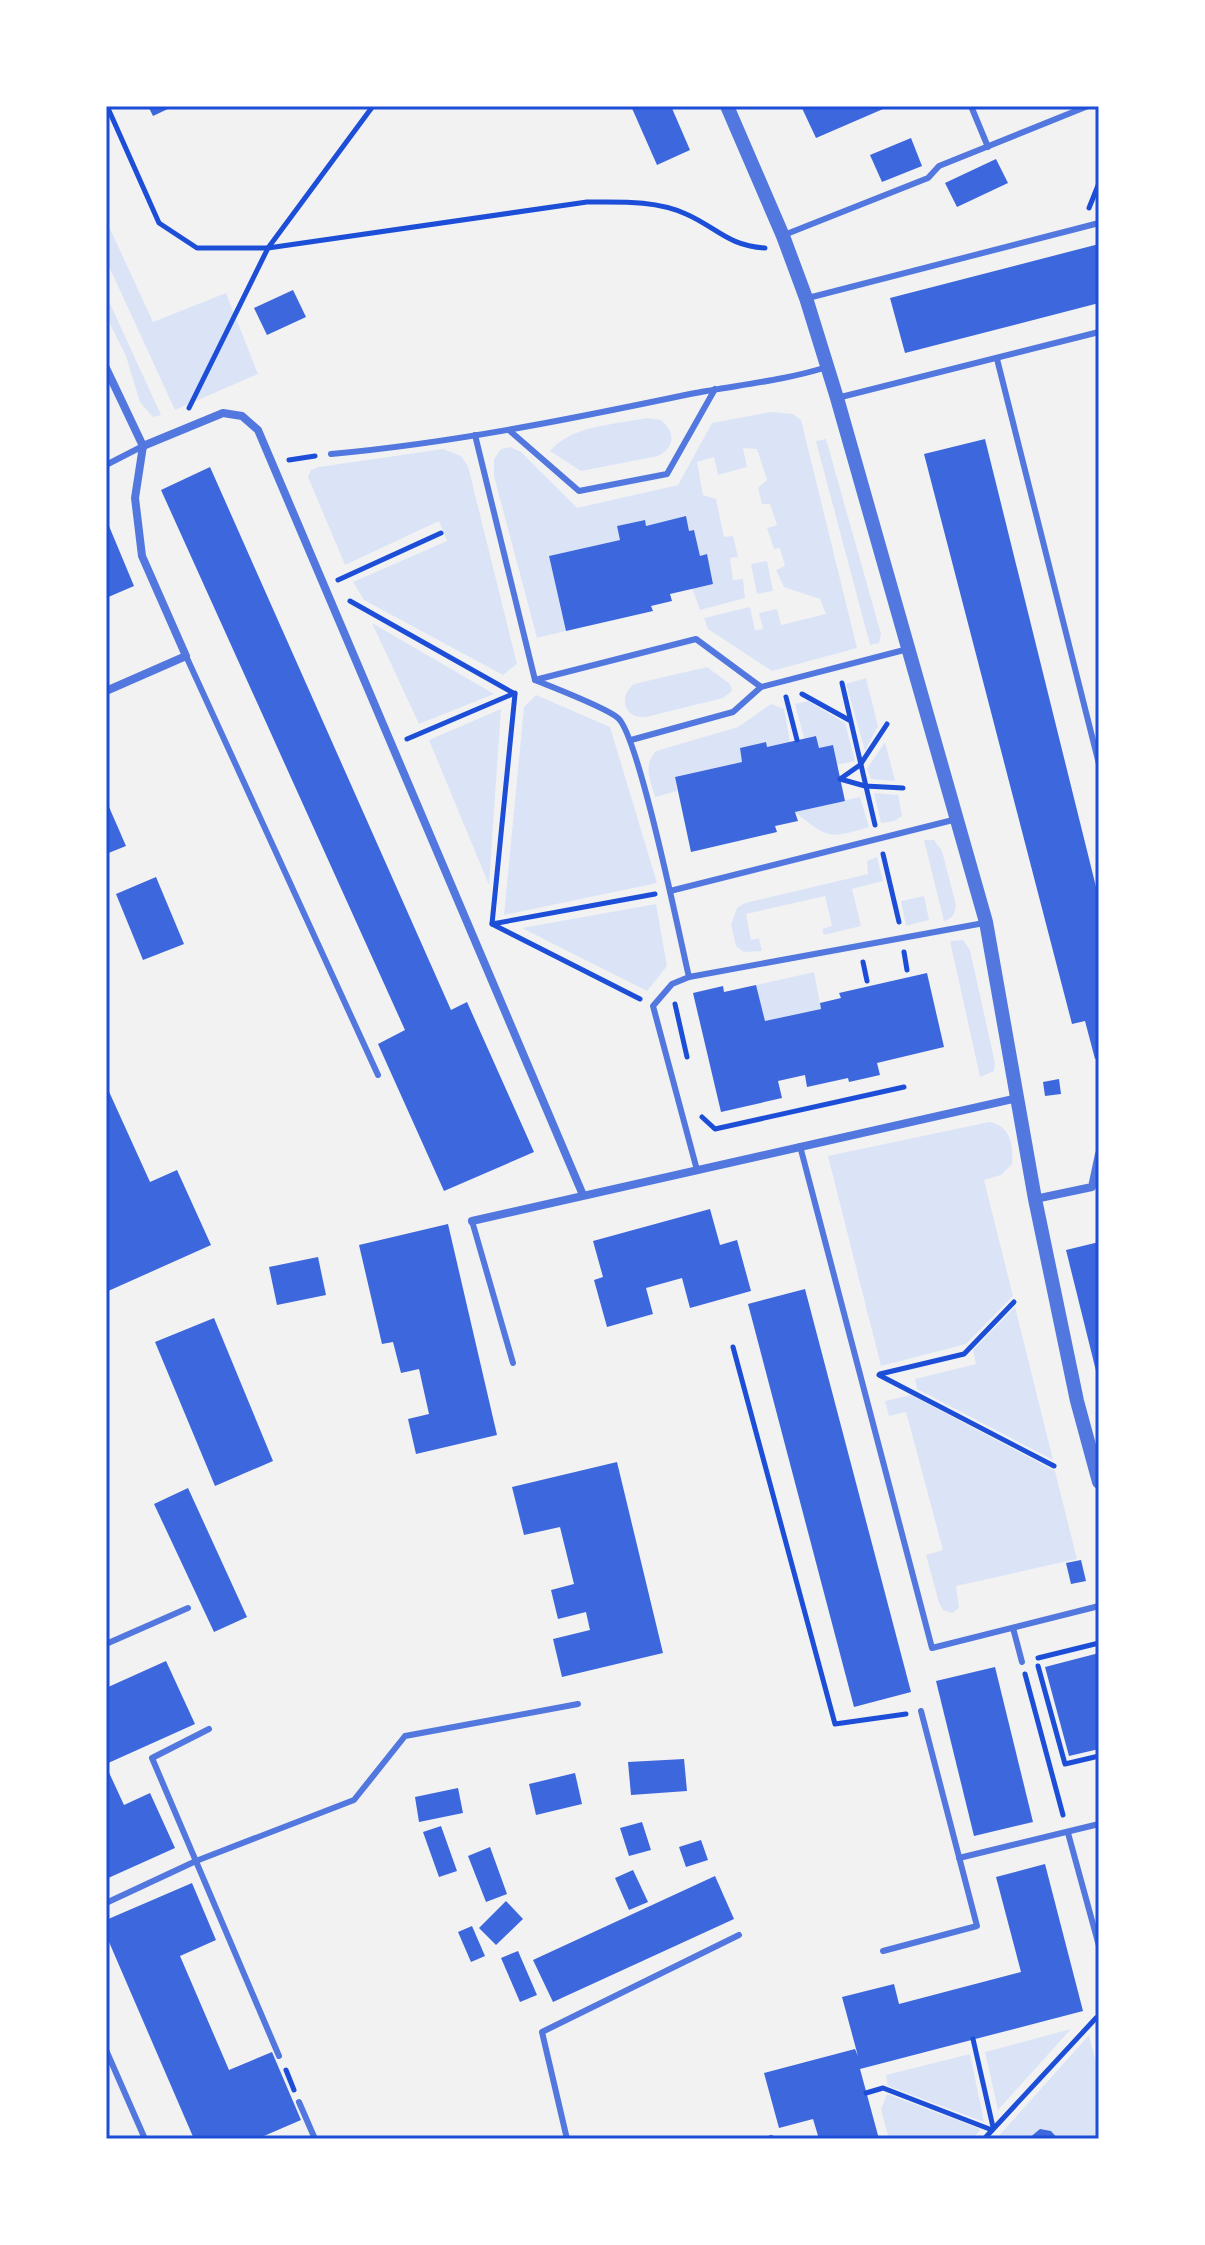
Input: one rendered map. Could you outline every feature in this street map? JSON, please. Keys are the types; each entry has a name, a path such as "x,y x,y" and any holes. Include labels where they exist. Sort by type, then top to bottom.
{"street":[{"path":"727,106 806,298 986,922 1035,1199 1077,1401 1099,1482"},
{"path":"106,368 143,446 135,498 142,556 186,656 106,691"},
{"path":"143,446 223,413 242,416 258,430 583,1195"},
{"path":"472,1221 1018,1098"},
{"path":"1035,1199 1092,1187 1099,1154"}],"lane":[{"path":"971,106 988,147"},
{"path":"783,236 928,178 939,166 1088,106"},
{"path":"806,298 1099,223"},
{"path":"837,398 1099,332"},
{"path":"997,359 1099,764"},
{"path":"331,454 510,431 715,389 807,374 827,367"},
{"path":"510,431 579,491 667,474 715,389"},
{"path":"475,435 535,680"},
{"path":"106,465 143,446"},
{"path":"535,680 696,639 761,687"},
{"path":"631,740 733,712 761,687 908,649"},
{"path":"186,656 378,1075"},
{"path":"535,680 618,717 631,740 689,977"},
{"path":"670,891 958,819"},
{"path":"697,1170 653,1006 672,984 689,977 903,940 986,922"},
{"path":"800,1146 932,1648 1099,1606"},
{"path":"1092,1187 1099,1196"},
{"path":"472,1221 513,1363"},
{"path":"106,1644 188,1608"},
{"path":"1013,1628 1022,1662"},
{"path":"106,1903 196,1861 354,1800 405,1736 578,1704"},
{"path":"883,1951 977,1926 921,1711"},
{"path":"209,1729 152,1758 279,2056"},
{"path":"959,1858 1099,1824"},
{"path":"1068,1833 1099,1946"},
{"path":"567,2139 542,2032 739,1935"},
{"path":"106,2050 145,2139"},
{"path":"299,2102 314,2137 306,2139"}],"path":[{"path":"107,106 159,223 197,248 268,248 599,202 636,202 685,213 723,238 767,248"},
{"path":"177,431 268,248 373,106"},
{"path":"273,462 331,454"},
{"path":"324,586 441,533"},
{"path":"324,586 515,694"},
{"path":"838,668 903,940 907,970"},
{"path":"391,746 515,694 535,680"},
{"path":"782,682 850,721"},
{"path":"782,682 797,740"},
{"path":"492,924 515,694"},
{"path":"887,724 860,765 840,779 865,786 903,788"},
{"path":"472,931 492,924 670,891"},
{"path":"492,924 653,1006 675,1003 688,1059"},
{"path":"701,1116 715,1129 904,1087"},
{"path":"861,1379 964,1354 1014,1302"},
{"path":"733,1347 835,1724 921,1711"},
{"path":"879,1375 1054,1466"},
{"path":"1099,1643 1036,1659 1065,1764 1099,1756"},
{"path":"1022,1662 1068,1833"},
{"path":"984,2139 1096,2018"},
{"path":"973,2039 993,2129"},
{"path":"279,2056 299,2102"},
{"path":"866,2093 883,2088 993,2129"}],"shaded area":[{"path":"106,220 153,322 226,293 258,374 175,410 106,260"},
{"path":"106,295 161,415 153,417 140,402 126,356 106,316"},
{"path":"770,412 793,414 801,420 857,648 772,671 708,629 704,618 750,607 755,630 763,629 759,613 777,609 781,625 826,614 820,599 784,587 776,570 785,566 780,548 774,549 767,528 777,525 770,504 762,504 758,488 767,480 757,449 743,448 747,467 718,475 714,457 697,462 703,495 716,499 724,537 733,536 738,557 730,558 733,580 743,579 745,598 700,610 692,588 713,583 707,555 700,556 694,530 689,531 686,517 646,526 644,520 617,526 620,540 549,556 566,631 537,638 494,476 494,459 501,449 510,447 521,452 577,508 678,485 712,423"},
{"path":"646,418 661,420 671,435 668,448 658,456 581,471 550,451 559,442 582,431"},
{"path":"826,439 881,634 879,643 870,645 816,441"},
{"path":"443,449 461,456 468,466 517,664 503,675 364,600 353,582 447,541 439,521 345,565 308,477 311,470 319,467"},
{"path":"767,561 773,591 757,594 751,564"},
{"path":"372,623 494,694 419,724"},
{"path":"707,667 730,684 732,691 723,698 646,717 628,711 626,695 634,684"},
{"path":"866,678 878,726 865,751 846,684"},
{"path":"536,695 610,727 657,883 504,915 524,707"},
{"path":"808,701 845,723 855,761 837,765 833,745 819,748 816,736 804,738 795,704"},
{"path":"771,704 784,709 790,742 740,748 742,762 675,777 677,791 655,797 649,767 656,751 738,727"},
{"path":"501,709 489,885 429,740"},
{"path":"885,742 895,781 871,779 867,769"},
{"path":"874,793 898,795 902,816 881,823"},
{"path":"860,797 869,827 845,834 823,832 795,812"},
{"path":"924,840 934,840 942,851 956,905 950,919 944,921"},
{"path":"877,857 883,881 852,889 861,926 824,935 822,929 832,926 825,896 746,914 751,940 759,938 762,951 744,952 736,946 731,925 737,908 745,903 868,874 867,861"},
{"path":"924,896 929,920 906,926 901,901"},
{"path":"656,904 667,966 647,991 522,928"},
{"path":"963,940 970,950 995,1063 994,1071 980,1077 950,941"},
{"path":"814,972 821,1009 765,1021 756,985"},
{"path":"989,1122 1002,1127 1009,1137 1012,1150 1012,1164 1001,1175 984,1180 1013,1296 966,1344 881,1366 828,1156"},
{"path":"1015,1307 1053,1460 917,1389 915,1379 976,1364 973,1350"},
{"path":"911,1395 1055,1471 1077,1559 956,1586 959,1608 952,1613 943,1610 926,1555 943,1550 906,1412 889,1416 885,1401"},
{"path":"1071,2029 998,2110 985,2052"},
{"path":"1089,2035 1099,2074 1099,2139 996,2139"},
{"path":"970,2054 984,2122 888,2086 886,2075"},
{"path":"887,2094 981,2129 972,2139 889,2139 881,2109"}],"building":[{"path":"148,106 174,106 153,116"},
{"path":"631,106 671,106 690,150 657,165"},
{"path":"801,106 890,106 816,138"},
{"path":"911,138 922,166 882,182 870,155"},
{"path":"996,159 1008,183 957,207 945,183"},
{"path":"1099,244 1099,303 905,353 890,298"},
{"path":"293,290 306,317 267,335 254,308"},
{"path":"985,439 1099,899 1099,1058 1095,1059 1085,1021 1072,1024 924,454"},
{"path":"210,467 451,1010 467,1002 534,1152 444,1191 378,1044 405,1030 161,490"},
{"path":"686,516 689,531 694,530 700,556 707,554 713,584 670,594 672,601 651,606 653,611 566,631 549,556 620,540 617,526 645,520 646,526"},
{"path":"109,526 134,586 106,598 106,527"},
{"path":"816,736 819,748 833,745 845,801 795,812 798,821 775,826 777,832 691,852 675,777 742,762 740,748 766,742 767,747"},
{"path":"106,800 126,846 106,854"},
{"path":"156,877 184,944 143,960 116,894"},
{"path":"927,973 944,1047 877,1063 880,1075 849,1082 848,1078 807,1087 805,1075 778,1081 782,1098 721,1112 693,993 723,986 724,992 756,985 765,1021 821,1009 820,1003 841,998 839,993"},
{"path":"1059,1079 1061,1094 1045,1096 1043,1082"},
{"path":"106,1085 150,1182 177,1170 211,1245 106,1292"},
{"path":"710,1209 720,1245 737,1240 751,1291 690,1308 682,1278 646,1288 653,1314 607,1327 594,1280 603,1277 593,1241"},
{"path":"448,1224 497,1435 416,1454 408,1419 429,1414 419,1369 401,1373 393,1342 382,1344 359,1245"},
{"path":"1099,1242 1099,1379 1098,1379 1066,1250"},
{"path":"318,1257 326,1295 277,1305 269,1267"},
{"path":"805,1289 911,1692 854,1707 748,1304"},
{"path":"214,1318 273,1461 215,1486 155,1342"},
{"path":"617,1462 663,1653 562,1677 553,1639 590,1630 586,1612 558,1619 551,1590 574,1584 560,1527 524,1535 512,1487"},
{"path":"188,1488 247,1617 214,1632 154,1504"},
{"path":"1081,1560 1086,1581 1071,1584 1066,1563"},
{"path":"1099,1653 1099,1749 1069,1756 1045,1667"},
{"path":"166,1661 195,1724 106,1764 106,1688"},
{"path":"995,1667 1033,1822 974,1836 936,1681"},
{"path":"684,1759 687,1791 631,1795 628,1762"},
{"path":"106,1766 124,1805 150,1793 175,1848 106,1879"},
{"path":"575,1773 582,1804 536,1815 529,1784"},
{"path":"458,1788 463,1813 419,1822 415,1797"},
{"path":"642,1822 651,1850 629,1856 620,1828"},
{"path":"441,1826 457,1871 439,1877 423,1832"},
{"path":"701,1840 708,1860 686,1867 679,1847"},
{"path":"490,1847 507,1894 486,1902 468,1856"},
{"path":"1045,1864 1083,2011 860,2069 879,2139 819,2139 813,2119 779,2128 764,2073 855,2049 858,2056 842,1997 894,1984 899,2004 1021,1972 996,1877"},
{"path":"633,1870 648,1902 629,1910 615,1878"},
{"path":"715,1876 734,1919 553,2002 533,1960"},
{"path":"192,1883 216,1940 180,1956 229,2070 272,2052 301,2120 257,2139 194,2139 106,1935 106,1920"},
{"path":"506,1901 523,1919 496,1945 479,1928"},
{"path":"472,1926 485,1956 471,1962 458,1932"},
{"path":"518,1951 537,1995 520,2002 501,1958"},
{"path":"1040,2129 1051,2131 1058,2139 1028,2139"}]}
